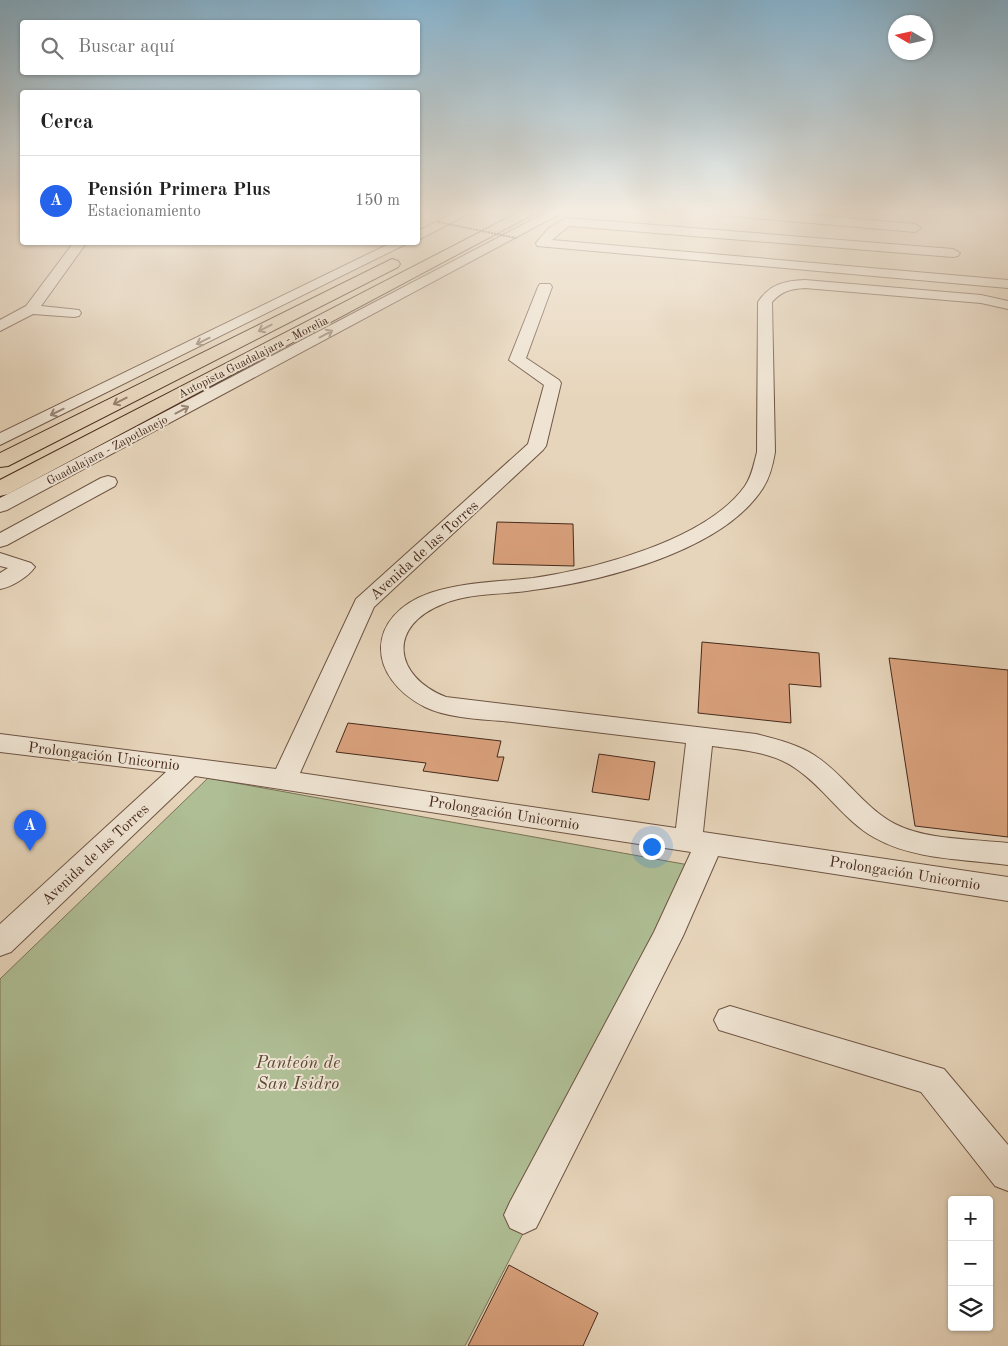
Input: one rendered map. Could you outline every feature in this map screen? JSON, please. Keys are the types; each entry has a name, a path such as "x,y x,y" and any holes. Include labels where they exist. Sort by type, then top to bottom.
{"highway":[{"name":"Autopista Guadalajara - Morelia","path":"0,462 372,274"},
{"name":"Autopista Guadalajara - Morelia","path":"0,489 412,274"}],"street":[{"path":"0,326 31,309 57,274"},
{"path":"0,440 339,274"},
{"name":"Guadalajara - Zapotlanejo","path":"0,506 440,274"},
{"path":"865,274 1003,287"},
{"path":"984,274 1003,287"},
{"path":"1003,287 981,299 805,284 780,286 774,290 765,302 766,452 762,471 752,490 732,511 705,530 678,545 579,576 455,594 426,603 402,620 392,638 393,658 399,676 416,691 436,702 471,709 756,742 782,750 810,765 865,818 899,837 1008,854"},
{"name":"Avenida de las Torres","path":"284,780 364,604 537,446 553,383 517,360 545,287"},
{"path":"31,309 74,313"},
{"path":"0,541 108,482"},
{"path":"0,559 24,567 0,583"},
{"path":"523,1215 668,936 698,842 700,736"},
{"name":"Prolongación Unicornio","path":"0,743 189,766 1008,889"},
{"name":"Avenida de las Torres","path":"0,943 189,766"},
{"path":"730,1020 932,1080 1008,1173"}],"green space":[{"name":"Panteón de San Isidro","path":"208,778 711,869 465,1346 0,1346 0,979"}],"building":[{"path":"497,522 573,524 574,566 493,564"},
{"path":"702,642 819,653 821,687 789,684 791,723 698,713"},
{"path":"889,658 1008,670 1008,837 915,826"},
{"path":"348,723 501,741 497,757 504,757 498,781 423,771 426,763 336,752"},
{"path":"599,754 655,762 649,800 592,792"},
{"path":"509,1265 598,1313 583,1346 468,1346"}],"place":[{"name":"Pensión Primera Plus","path":"30,851"}]}
